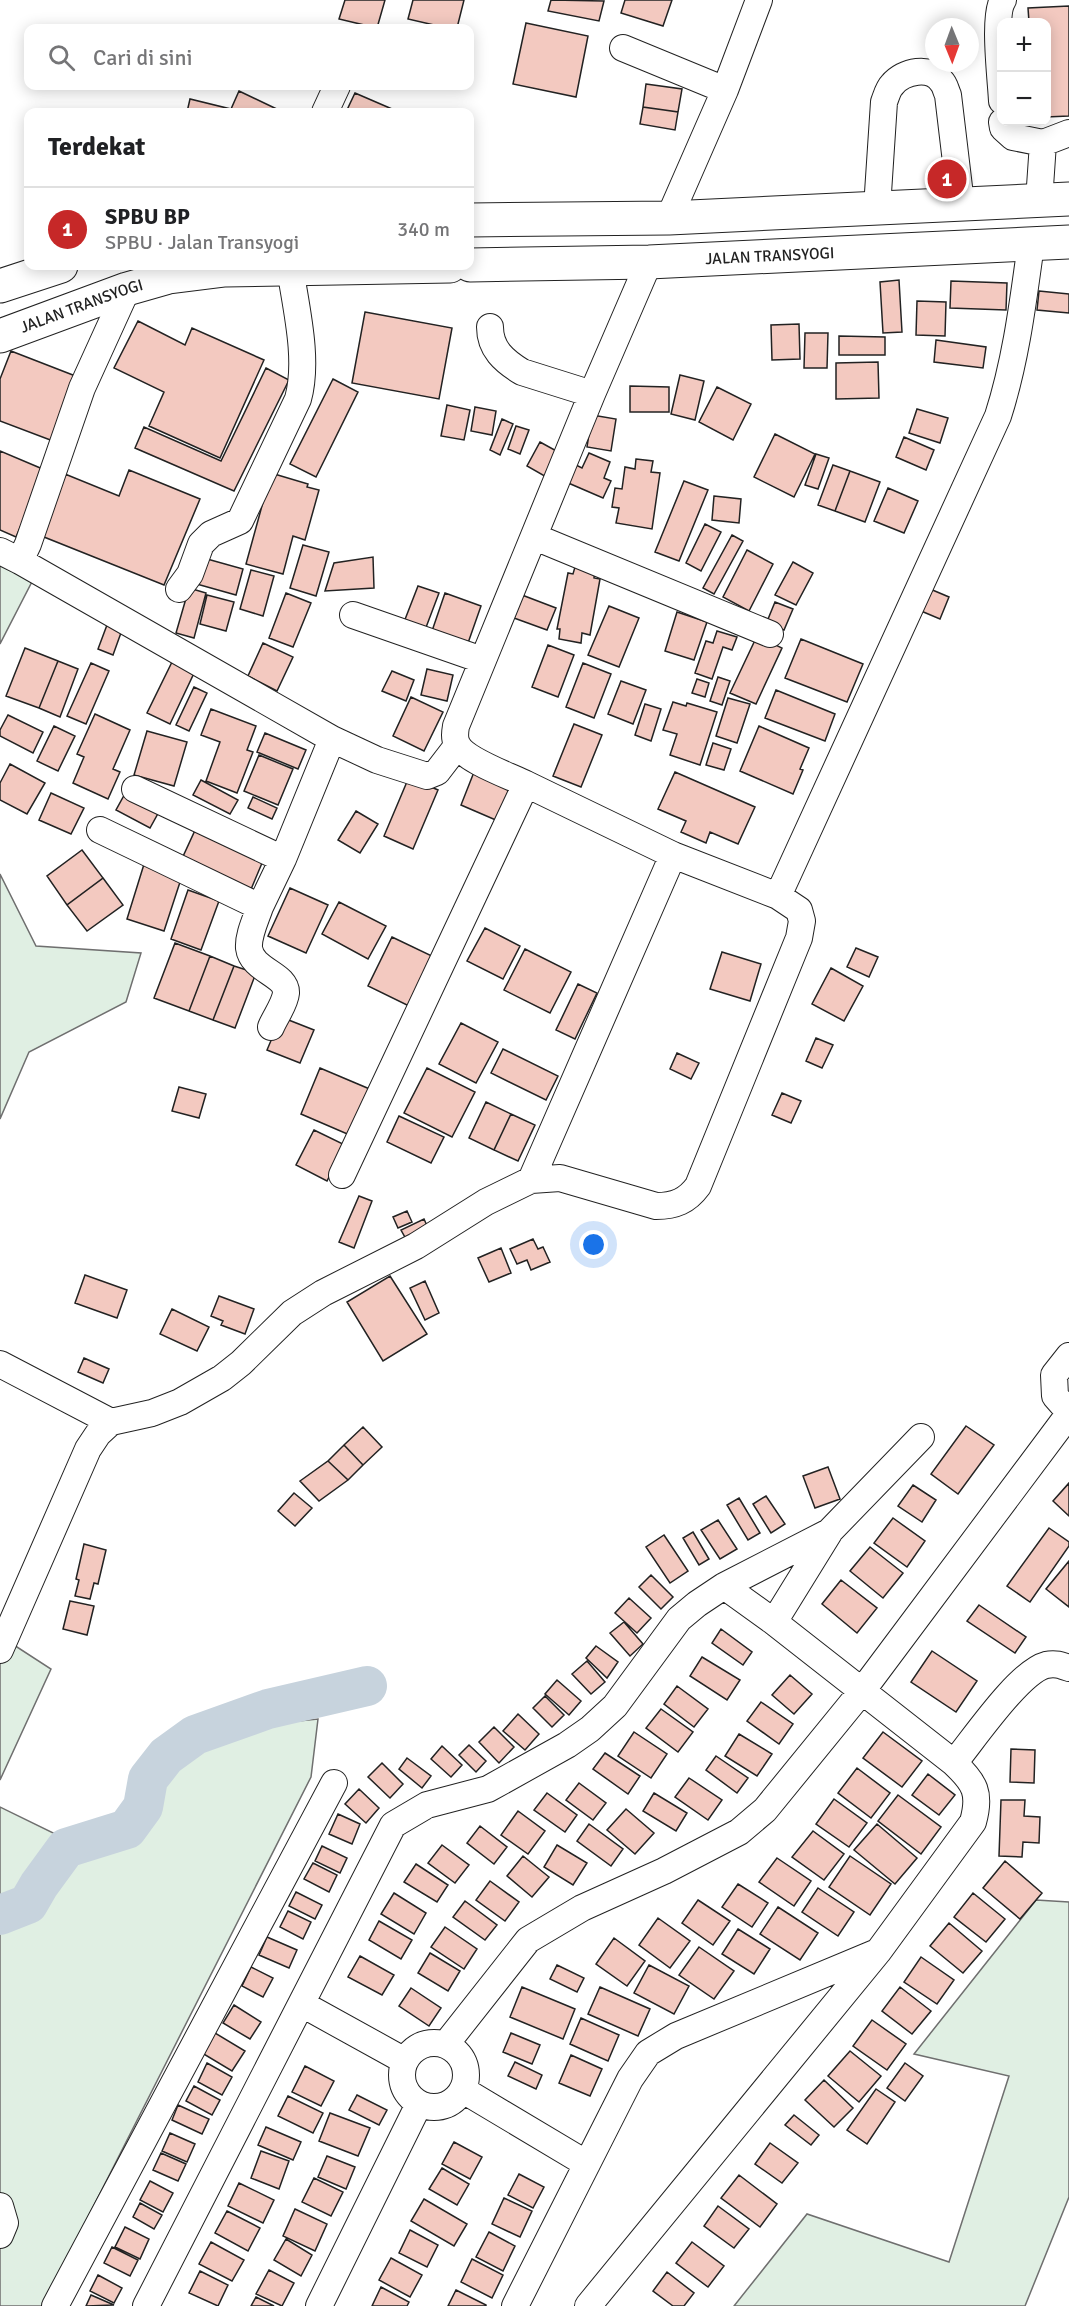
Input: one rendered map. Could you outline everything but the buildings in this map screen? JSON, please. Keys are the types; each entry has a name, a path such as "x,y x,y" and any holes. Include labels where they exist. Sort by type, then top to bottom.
{"highway":[{"path":"474,220 669,218 1054,200"},
{"name":"JALAN TRANSYOGI","path":"474,265 649,262 1069,242"},
{"path":"0,285 48,270"},
{"name":"JALAN TRANSYOGI","path":"7,333 127,289 169,277 225,270"},
{"path":"0,299 7,333"}],"street":[{"path":"669,218 725,90 759,0"},
{"path":"1000,72 998,25 1000,4 1003,0"},
{"path":"623,48 725,90"},
{"path":"877,208 884,102 890,86 903,75 917,72 932,74 942,81 948,95 961,204"},
{"path":"327,108 335,90"},
{"path":"1003,126 1012,137 1043,143 1069,133"},
{"path":"1043,143 1054,200"},
{"path":"778,897 998,416 1015,352 1031,244"},
{"path":"0,1650 88,1449 98,1434 111,1422 152,1413 204,1389 241,1363 292,1313 323,1293 416,1246 486,1202 531,1180 560,1178 656,1206 669,1206 690,1196 698,1186 799,938 801,915 794,906 778,897 673,855 472,758 458,746 455,734 456,726 482,660 649,262"},
{"path":"179,590 190,574 201,544 211,534 240,521 298,399 302,387 300,336 290,270"},
{"path":"127,289 82,388 28,544 10,556 332,739 377,760 427,776 437,772 458,746"},
{"path":"490,327 490,340 503,359 511,366 522,372 592,394"},
{"path":"535,537 770,634"},
{"path":"353,615 482,660"},
{"path":"271,1027 286,996 286,989 284,983 255,963 249,943 260,907 283,859 332,739"},
{"path":"342,1175 526,784"},
{"path":"135,789 283,859"},
{"path":"100,830 260,907"},
{"path":"531,1180 673,855"},
{"path":"446,2044 528,1940 582,1908 664,1871 739,1832 765,1810 862,1691 1066,1423 1055,1396 1054,1375 1069,1356"},
{"path":"0,1364 111,1422"},
{"path":"774,1622 829,1533 921,1437"},
{"path":"146,2306 393,1825 427,1805 488,1789 537,1763 590,1730 615,1706 679,1619 697,1604 724,1586 829,1533"},
{"path":"588,2306 878,1952 973,1822 976,1808 975,1789 969,1776 774,1622 724,1586"},
{"path":"954,1763 1028,1675 1044,1666 1059,1664 1069,1668"},
{"path":"55,2306 334,1783"},
{"path":"515,2306 630,2079 648,2053 676,2036 878,1952"},
{"path":"302,2004 405,2061"},
{"path":"428,2043 446,2044 457,2052 465,2063 466,2081 463,2090 458,2097 447,2104 430,2107 419,2104 405,2088 402,2073 405,2061 411,2052 428,2043"},
{"path":"463,2090 587,2164"},
{"path":"320,2306 419,2104"},
{"path":"0,2206 5,2223 0,2235"}],"green space":[{"path":"0,547 38,570 0,644"},
{"path":"0,874 36,946 141,953 126,1002 29,1052 0,1119"},
{"path":"0,1636 51,1669 0,1780"},
{"path":"318,1719 311,1777 43,2306 0,2306 0,1807 90,1851 219,1729"},
{"path":"1036,1900 1069,1902 1069,2197 1025,2306 734,2306 807,2214 949,2262 1009,2076 914,2054"}],"waterway":[{"path":"0,1915 28,1904 66,1848 127,1829 143,1807 148,1779 166,1756 195,1735 268,1709 367,1686"}],"place":[{"name":"SPBU BP","path":"947,179"}]}
